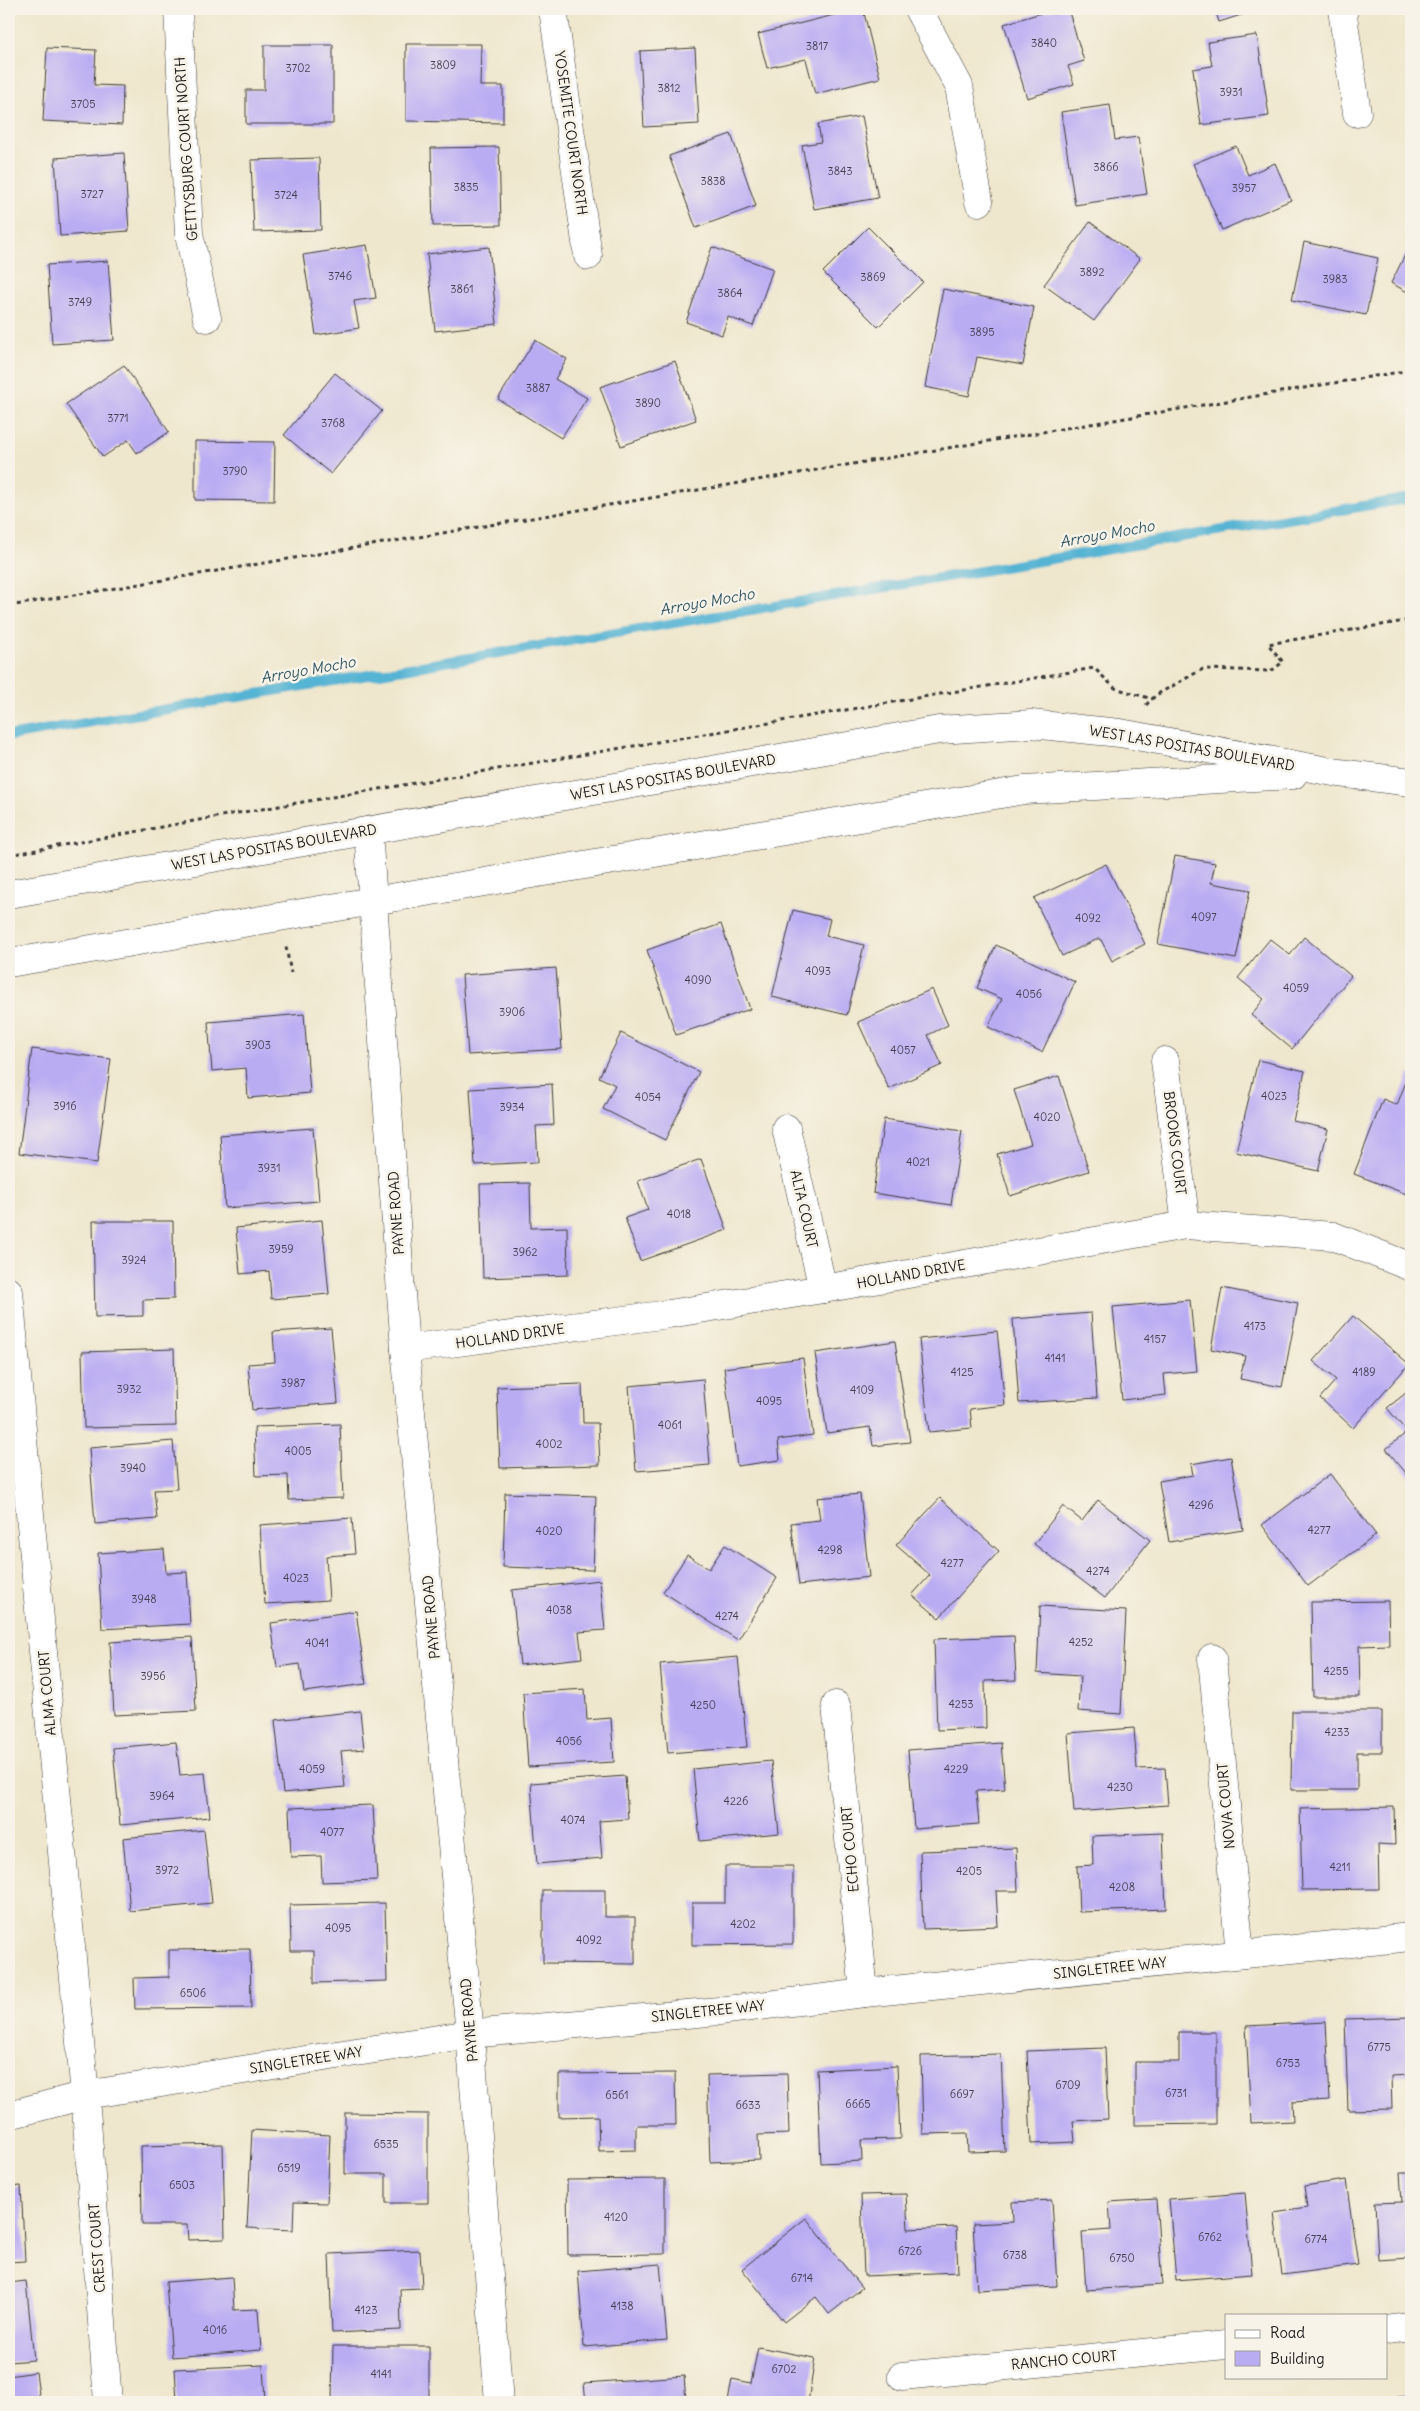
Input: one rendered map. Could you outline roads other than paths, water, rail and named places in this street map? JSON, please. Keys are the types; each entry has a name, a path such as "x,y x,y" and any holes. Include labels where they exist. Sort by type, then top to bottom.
{"street":[{"name":"GETTYSBURG COURT NORTH","path":"178,9 190,234 206,318"},
{"name":"YOSEMITE COURT NORTH","path":"553,9 588,256"},
{"path":"918,9 929,26 959,86 979,202"},
{"path":"1342,9 1357,113"},
{"name":"WEST LAS POSITAS BOULEVARD","path":"9,894 939,730 1031,724 1120,733 1339,773 1411,782"},
{"name":"WEST LAS POSITAS BOULEVARD","path":"9,963 375,899 1024,790 1339,773"},
{"name":"PAYNE ROAD","path":"368,831 375,899 405,1349 470,2034 499,2402"},
{"name":"BROOKS COURT","path":"1165,1061 1186,1225"},
{"name":"ALTA COURT","path":"786,1128 823,1289"},
{"name":"HOLLAND DRIVE","path":"405,1349 669,1314 1186,1225 1333,1236 1411,1267"},
{"name":"ALMA COURT","path":"9,1292 85,2094"},
{"name":"NOVA COURT","path":"1212,1658 1240,1954"},
{"name":"ECHO COURT","path":"836,1705 864,1993"},
{"name":"SINGLETREE WAY","path":"9,2115 85,2094 470,2034 719,2011 864,1993 1411,1937"},
{"name":"CREST COURT","path":"85,2094 108,2402"},
{"path":"1388,2330 1411,2327"},
{"name":"RANCHO COURT","path":"902,2376 1225,2345"}],"waterway":[{"name":"Arroyo Mocho","path":"9,736 1411,498"}]}
